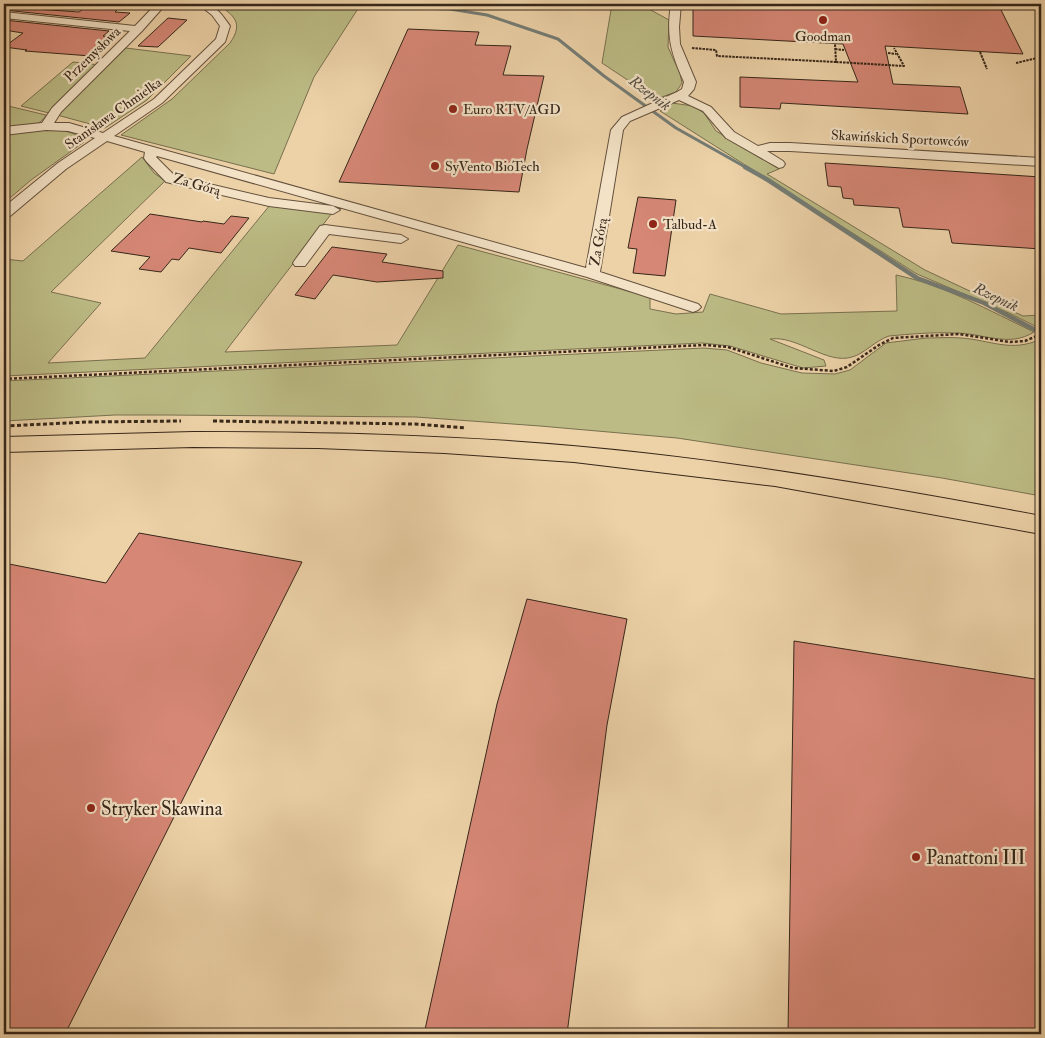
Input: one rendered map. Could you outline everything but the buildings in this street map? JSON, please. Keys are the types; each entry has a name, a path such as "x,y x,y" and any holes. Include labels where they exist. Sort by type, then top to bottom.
{"main road":[{"path":"4,444 207,438 308,440 509,449 613,458 773,478 948,507 1041,525"}],"street":[{"name":"Przemysłowa","path":"46,126 56,110 162,4"},
{"name":"Stanisława Chmielka","path":"4,214 48,177 147,110 170,92 213,49 221,40 225,31 222,20 203,4"},
{"path":"676,4 673,25 674,50 690,82 689,88 679,96 706,109 730,135 779,164"},
{"path":"34,18 45,9"},
{"path":"4,15 138,29"},
{"name":"Za Górą","path":"152,150 150,158 171,179 269,202 342,208 385,215 592,274 617,130 626,120 679,96"},
{"name":"Za Górą","path":"4,131 46,126 69,127 152,150 342,208"},
{"name":"Skawińskich Sportowców","path":"757,150 770,147 800,147 1041,162"},
{"path":"300,263 342,208"},
{"path":"368,239 385,215"},
{"path":"325,229 368,239 401,239"},
{"path":"592,274 693,307"}],"path":[{"path":"834,44 836,62"},
{"path":"689,48 716,50 717,56 904,66 894,48"},
{"path":"835,49 844,50"},
{"path":"980,52 987,69"},
{"path":"888,53 896,54"},
{"path":"1016,63 1037,58"},
{"path":"4,379 704,346 728,347 799,369 834,370 847,367 879,344 893,338 959,334 1010,342 1025,342 1040,334"}],"shaded area":[{"path":"217,4 361,4 314,77 274,174 121,135 172,99 230,43 237,25 232,16"},
{"path":"612,4 640,4 669,20 668,47 682,83 676,92 656,99 602,63"},
{"path":"126,48 191,56 147,100 105,128 57,115"},
{"path":"73,62 100,65 49,113 21,106"},
{"path":"672,103 693,106 704,113 716,131 779,169 767,174 925,270 1023,316 1041,315 1041,329 1011,314 917,274 660,111"},
{"path":"4,105 46,115 43,120 34,125 4,128"},
{"path":"45,128 62,130 81,136 84,142 31,180 4,203 4,134"},
{"path":"142,157 154,173 165,181 51,292 101,303 48,363 145,358 270,205 332,213 225,352 397,345 458,245 650,297 650,309 676,314 703,312 710,294 781,314 897,311 896,275 914,279 949,292 1034,332 1025,337 1015,339 947,333 889,336 857,355 842,358 822,354 791,341 770,339 824,360 826,366 803,368 730,346 702,343 4,376 4,259 23,261"},
{"path":"926,338 961,338 1010,345 1020,345 1041,339 1041,496 942,478 677,438 416,417 115,415 4,421 4,381 704,348 727,350 761,363 802,373 835,374 850,370 886,343"}],"waterway":[{"name":"Rzepnik","path":"207,4 227,6 329,5 450,9 487,15 558,39 604,76 676,128 747,168"},
{"name":"Rzepnik","path":"745,167 768,180 917,278 984,303 1041,333"}],"place":[{"name":"Goodman","path":"823,20"},
{"name":"Euro RTV/AGD","path":"453,109"},
{"name":"SyVento BioTech","path":"435,166"},
{"name":"Talbud-A","path":"653,224"},
{"name":"Stryker Skawina","path":"91,808"},
{"name":"Panattoni III","path":"916,857"}]}
